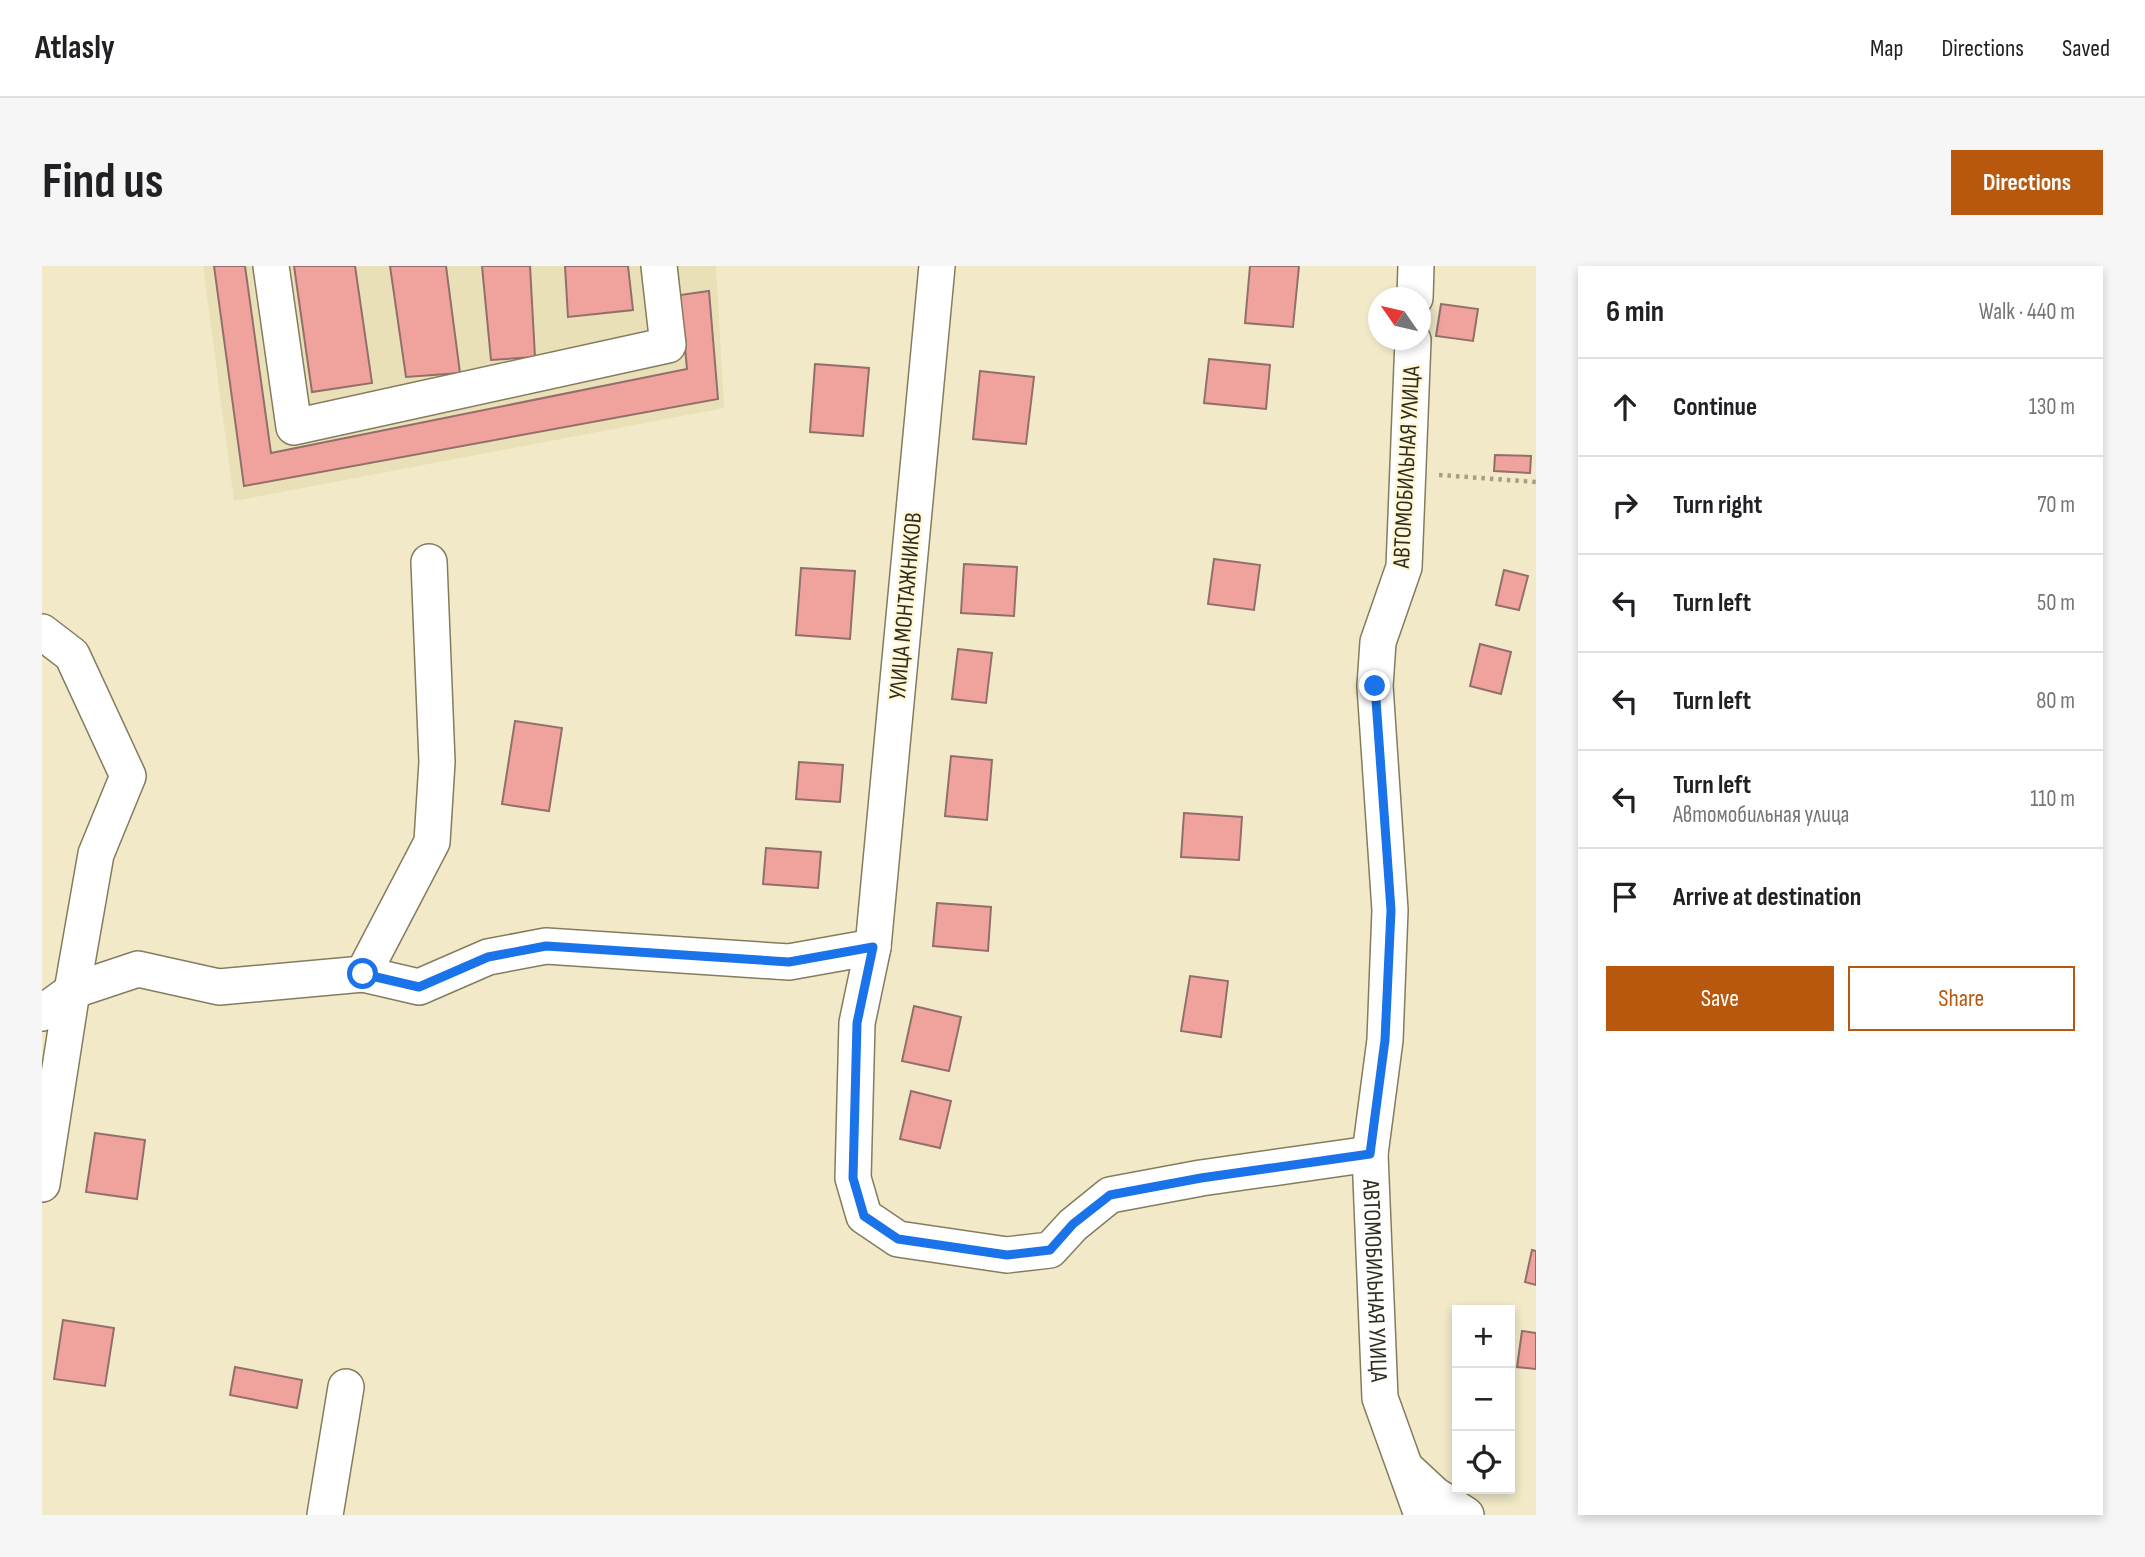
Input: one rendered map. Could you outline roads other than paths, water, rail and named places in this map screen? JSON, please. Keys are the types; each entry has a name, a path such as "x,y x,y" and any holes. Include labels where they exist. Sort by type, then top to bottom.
{"street":[{"path":"271,266 294,427 668,345 659,266"},
{"name":"УЛИЦА МОНТАЖНИКОВ","path":"937,266 873,947 857,1023 853,1178 864,1216 898,1239 1007,1255 1050,1250 1073,1224 1110,1195 1201,1178 1370,1154"},
{"path":"1415,287 1416,266"},
{"name":"АВТОМОБИЛЬНАЯ УЛИЦА","path":"1413,350 1404,566 1378,642 1375,686 1391,910 1385,1040 1370,1154 1380,1398 1422,1515"},
{"path":"363,974 432,842 437,762 429,562"},
{"path":"42,632 72,655 128,776 96,854 42,1184"},
{"path":"42,1013 72,991 138,969 219,987 363,974 419,987 488,957 546,946 789,962 873,947"},
{"path":"325,1515 346,1387"},
{"path":"1405,1467 1435,1495 1466,1515"}]}
